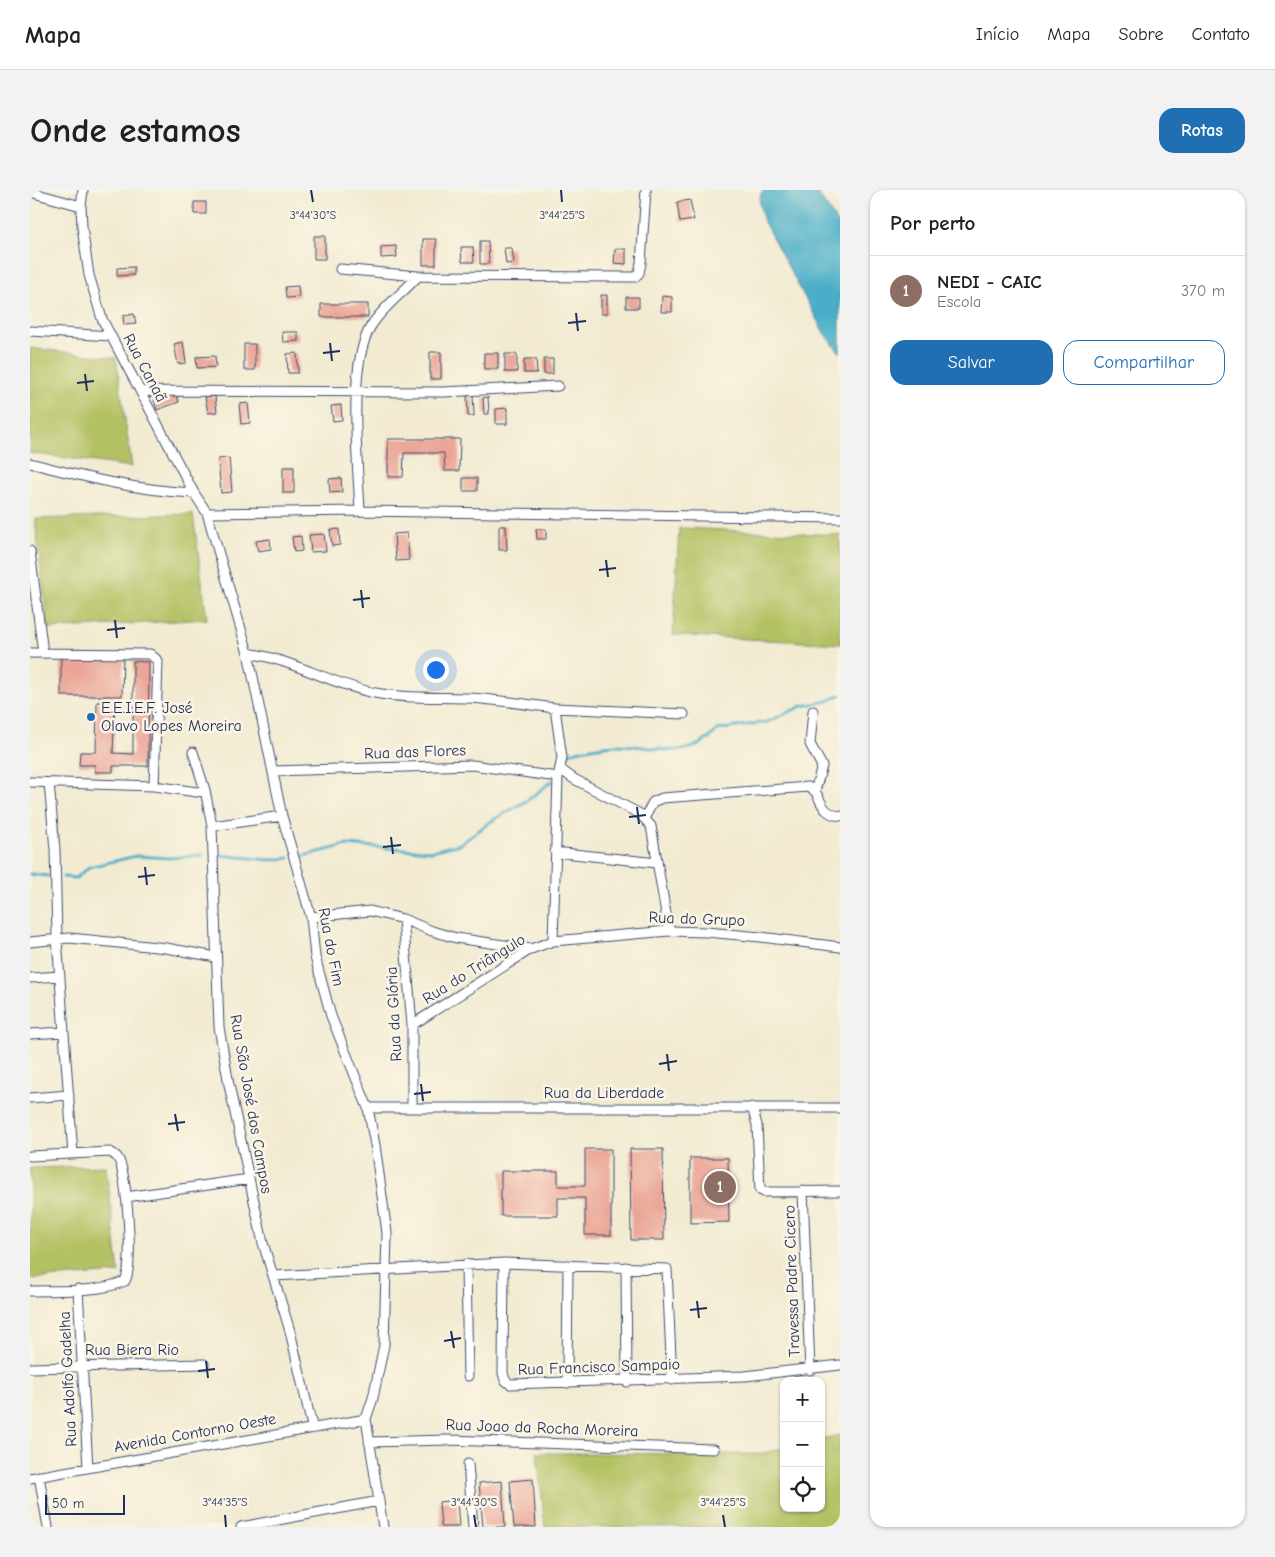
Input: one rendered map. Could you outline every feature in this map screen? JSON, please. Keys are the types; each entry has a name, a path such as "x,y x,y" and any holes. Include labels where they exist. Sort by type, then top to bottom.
{"street":[{"name":"Rua Canaã","path":"83,190 81,206 82,227 89,275 97,303 111,336 194,493 207,513"},
{"path":"340,269 418,276 634,277 639,274 641,263 646,190"},
{"path":"30,192 81,206"},
{"path":"360,511 356,391 364,345 370,328 418,276"},
{"path":"30,331 111,336"},
{"path":"141,391 444,392 558,386"},
{"path":"30,463 82,476 146,488 194,493"},
{"path":"207,513 360,511 840,518"},
{"name":"Rua do Fim","path":"207,513 248,653 282,816 311,918 315,956 331,1016 368,1108 387,1233 384,1344 373,1398 366,1418"},
{"path":"30,551 43,653"},
{"path":"30,653 150,654 155,657 158,661 154,786"},
{"path":"248,653 277,658 348,687 378,694 428,699 481,699 555,708 684,714"},
{"path":"553,941 555,852 559,773 562,758 555,708"},
{"path":"813,711 810,744 822,766 815,791"},
{"name":"Rua São José dos Campos","path":"193,752 205,790 212,826 219,1027 263,1243 297,1359 312,1426"},
{"name":"Rua das Flores","path":"273,771 472,765 559,773"},
{"path":"559,773 625,805 645,817 651,826 669,931"},
{"path":"30,782 154,786 197,792 205,790"},
{"path":"50,783 55,849 60,976 73,1154"},
{"path":"645,817 653,802 662,798 808,787 815,791 823,809 831,814 840,816"},
{"path":"212,826 282,816"},
{"path":"555,852 657,863"},
{"path":"311,918 370,911 403,919 432,931 456,938 531,949"},
{"name":"Rua da Glória","path":"403,919 412,1025 412,1108"},
{"name":"Rua do Grupo","path":"553,941 669,931 761,937 840,947"},
{"path":"30,942 58,939 99,941 216,957"},
{"name":"Rua do Triângulo","path":"412,1025 531,949 553,941"},
{"path":"30,978 60,976"},
{"path":"30,1034 64,1032"},
{"path":"30,1098 69,1095"},
{"name":"Rua da Liberdade","path":"368,1108 840,1108"},
{"path":"752,1108 757,1125 760,1190 764,1192 840,1191"},
{"path":"30,1156 110,1152 118,1158 126,1197 130,1266 125,1281 117,1284 78,1289 30,1291"},
{"path":"126,1197 249,1179"},
{"name":"Travessa Padre Cicero","path":"804,1191 810,1370"},
{"path":"274,1276 504,1263 667,1269 672,1380"},
{"name":"Rua Francisco Sampaio","path":"504,1263 503,1372 505,1380 510,1384 672,1380 810,1370 840,1365"},
{"path":"466,1264 468,1376"},
{"path":"567,1383 568,1265"},
{"path":"626,1267 627,1382"},
{"name":"Rua Adolfo Gadelha","path":"78,1289 88,1468"},
{"name":"Rua Biera Rio","path":"30,1368 81,1365 204,1364"},
{"path":"366,1418 383,1527"},
{"name":"Avenida Contorno Oeste","path":"34,1477 312,1426 366,1418"},
{"name":"Rua Joao da Rocha Moreira","path":"369,1442 448,1440 714,1449"},
{"path":"468,1464 473,1527"},
{"path":"34,1477 48,1527"},
{"path":"241,1527 379,1501"}],"green space":[{"path":"30,348 116,358 132,467 30,453"},
{"path":"193,514 207,619 48,629 35,519"},
{"path":"679,528 840,535 840,644 673,635"},
{"path":"106,1166 119,1273 30,1279 30,1168"},
{"path":"840,1435 840,1527 545,1527 537,1453 760,1454 780,1449 780,1512 825,1512 825,1438"}],"water":[{"path":"765,190 810,190 819,195 840,226 840,353 825,335 764,222 759,203 761,193"}],"building":[{"path":"690,200 694,220 680,222 677,202"},
{"path":"194,202 206,202 206,214 194,214"},
{"path":"314,236 325,236 325,259 314,259"},
{"path":"423,239 436,239 436,265 423,265"},
{"path":"480,241 488,241 489,264 480,264"},
{"path":"396,246 397,257 381,258 381,247"},
{"path":"461,247 473,247 474,262 462,262"},
{"path":"504,248 512,248 514,263 506,264"},
{"path":"615,249 626,249 626,264 614,263"},
{"path":"134,267 134,275 117,276 117,268"},
{"path":"298,286 299,297 286,298 285,287"},
{"path":"601,295 607,295 607,314 601,314"},
{"path":"662,296 672,297 672,312 661,312"},
{"path":"626,297 639,297 639,308 626,308"},
{"path":"321,304 368,304 368,317 321,317"},
{"path":"134,314 136,324 124,325 123,316"},
{"path":"282,332 298,332 298,341 283,342"},
{"path":"183,342 186,363 178,364 174,344"},
{"path":"244,344 255,344 255,370 244,370"},
{"path":"430,352 441,352 441,379 430,379"},
{"path":"297,353 298,373 288,373 287,354"},
{"path":"484,353 498,353 498,369 484,369"},
{"path":"505,354 517,354 517,372 505,372"},
{"path":"215,356 216,367 197,368 196,357"},
{"path":"524,359 536,359 537,373 524,373"},
{"path":"544,359 553,359 553,374 544,374"},
{"path":"176,393 179,402 157,410 154,400"},
{"path":"473,395 474,416 468,416 467,396"},
{"path":"215,396 217,412 208,413 205,397"},
{"path":"488,397 489,414 484,414 483,398"},
{"path":"248,403 250,423 241,424 239,404"},
{"path":"341,405 342,420 333,421 331,406"},
{"path":"507,408 507,424 496,424 496,409"},
{"path":"388,439 460,439 459,471 445,471 444,453 404,453 403,477 388,477"},
{"path":"229,458 232,492 221,493 218,459"},
{"path":"283,467 294,467 294,493 283,493"},
{"path":"341,478 342,492 330,493 329,479"},
{"path":"463,478 477,478 477,491 463,491"},
{"path":"499,526 506,526 507,550 499,550"},
{"path":"339,529 340,545 332,546 330,530"},
{"path":"536,529 546,529 546,539 537,539"},
{"path":"407,533 409,560 396,561 394,534"},
{"path":"324,534 326,551 311,552 309,535"},
{"path":"301,536 302,551 294,552 292,537"},
{"path":"270,539 271,549 258,551 256,541"},
{"path":"61,655 123,656 122,696 61,696"},
{"path":"133,661 149,662 148,766 113,766 113,772 95,772 95,765 79,765 80,752 96,752 97,702 115,702 113,753 133,754"},
{"path":"585,1149 611,1149 611,1235 585,1235 585,1198 558,1198 558,1216 501,1216 501,1171 558,1171 558,1186 585,1186"},
{"path":"630,1149 663,1149 664,1240 631,1240"},
{"path":"690,1158 728,1158 729,1222 690,1223"},
{"path":"533,1479 536,1527 514,1527 510,1481"},
{"path":"502,1481 505,1527 483,1527 479,1483"},
{"path":"457,1500 459,1527 441,1527 439,1502"}],"waterway":[{"path":"565,761 569,753 609,745 682,750 706,741 717,730 767,722 802,706 828,701 840,695"},
{"path":"300,857 346,845 432,851 460,844 493,820 528,800 552,781"},
{"path":"63,877 76,878 89,867 136,856 170,858 203,855"},
{"path":"219,855 270,860 289,858"},
{"path":"30,874 48,876"}],"place":[{"name":"E.E.I.E.F. José Olavo Lopes Moreira","path":"91,717"},
{"name":"NEDI - CAIC","path":"720,1187"}]}
